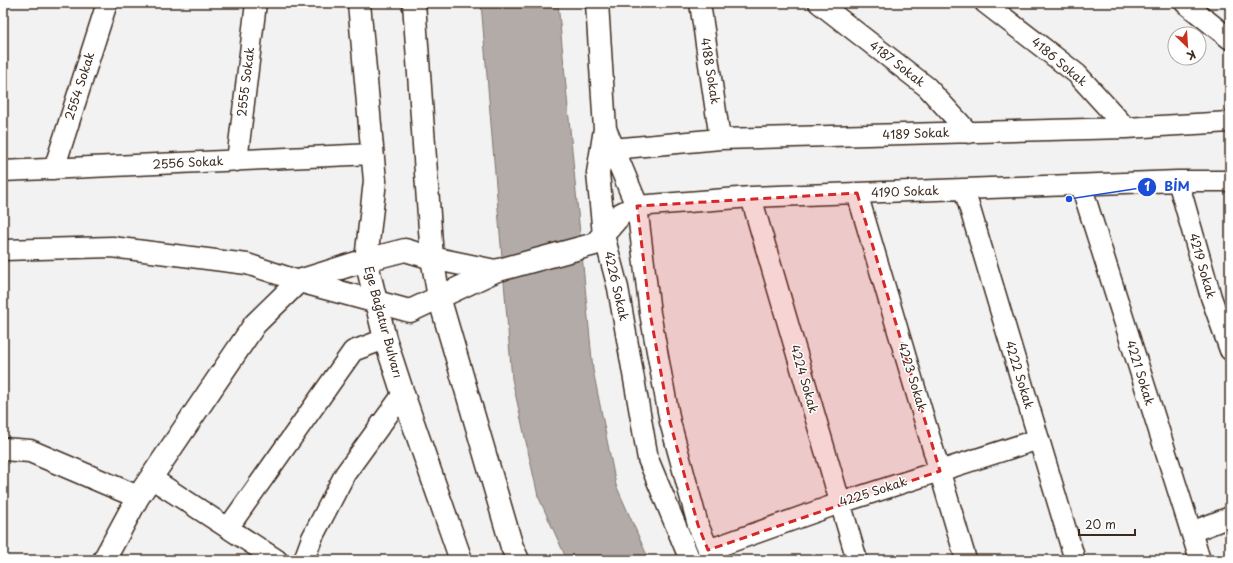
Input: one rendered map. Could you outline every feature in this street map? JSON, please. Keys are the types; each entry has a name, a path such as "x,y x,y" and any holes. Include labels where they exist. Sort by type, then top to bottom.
{"main road":[{"name":"Ege Bağatur Bulvarı","path":"359,3 375,181 366,260 376,303 403,394 461,560"},
{"path":"414,3 432,258 439,298 512,547 518,560"},
{"name":"4226 Sokak","path":"597,3 606,142 598,173 600,239"},
{"path":"606,142 637,206"},
{"name":"4190 Sokak","path":"600,239 621,214 637,206"},
{"path":"299,281 410,311 495,271 600,239"},
{"path":"104,560 138,497 254,324 299,281 366,260 406,250 432,258 495,271"},
{"path":"3,449 30,451 138,497"},
{"path":"448,524 450,560"}],"street":[{"name":"2554 Sokak","path":"54,169 107,3"},
{"name":"2555 Sokak","path":"236,161 256,3"},
{"name":"4188 Sokak","path":"700,3 720,139"},
{"name":"4187 Sokak","path":"819,3 927,86 968,133"},
{"name":"4186 Sokak","path":"986,3 1077,74 1126,128"},
{"path":"1185,3 1230,38"},
{"name":"4189 Sokak","path":"606,142 1126,128 1230,122"},
{"name":"2556 Sokak","path":"3,171 373,154"},
{"name":"4190 Sokak","path":"637,206 751,197 1178,181 1230,181"},
{"name":"4219 Sokak","path":"1178,181 1211,297 1230,350"},
{"name":"4221 Sokak","path":"1081,185 1200,560"},
{"name":"4222 Sokak","path":"964,189 1075,560"},
{"name":"4223 Sokak","path":"857,193 966,560"},
{"name":"4224 Sokak","path":"751,197 858,560"},
{"path":"637,206 650,313 670,422 698,525 711,555"},
{"name":"4226 Sokak","path":"600,239 618,288 648,458 690,560"},
{"path":"3,250 112,247 247,264 299,281"},
{"path":"228,528 353,351 386,339"},
{"path":"304,560 312,538 345,474 403,394"},
{"name":"4225 Sokak","path":"711,555 840,502 1039,439"},
{"path":"151,478 277,560"},
{"path":"1191,532 1230,518"}],"highlighted area":[{"path":"857,193 940,471 708,550 698,525 670,422 650,313 637,206"}],"shaded area":[{"path":"481,3 558,3 593,370 616,485 649,560 567,560 538,496 512,379"}],"place":[{"name":"BİM","path":"1069,199"}]}
